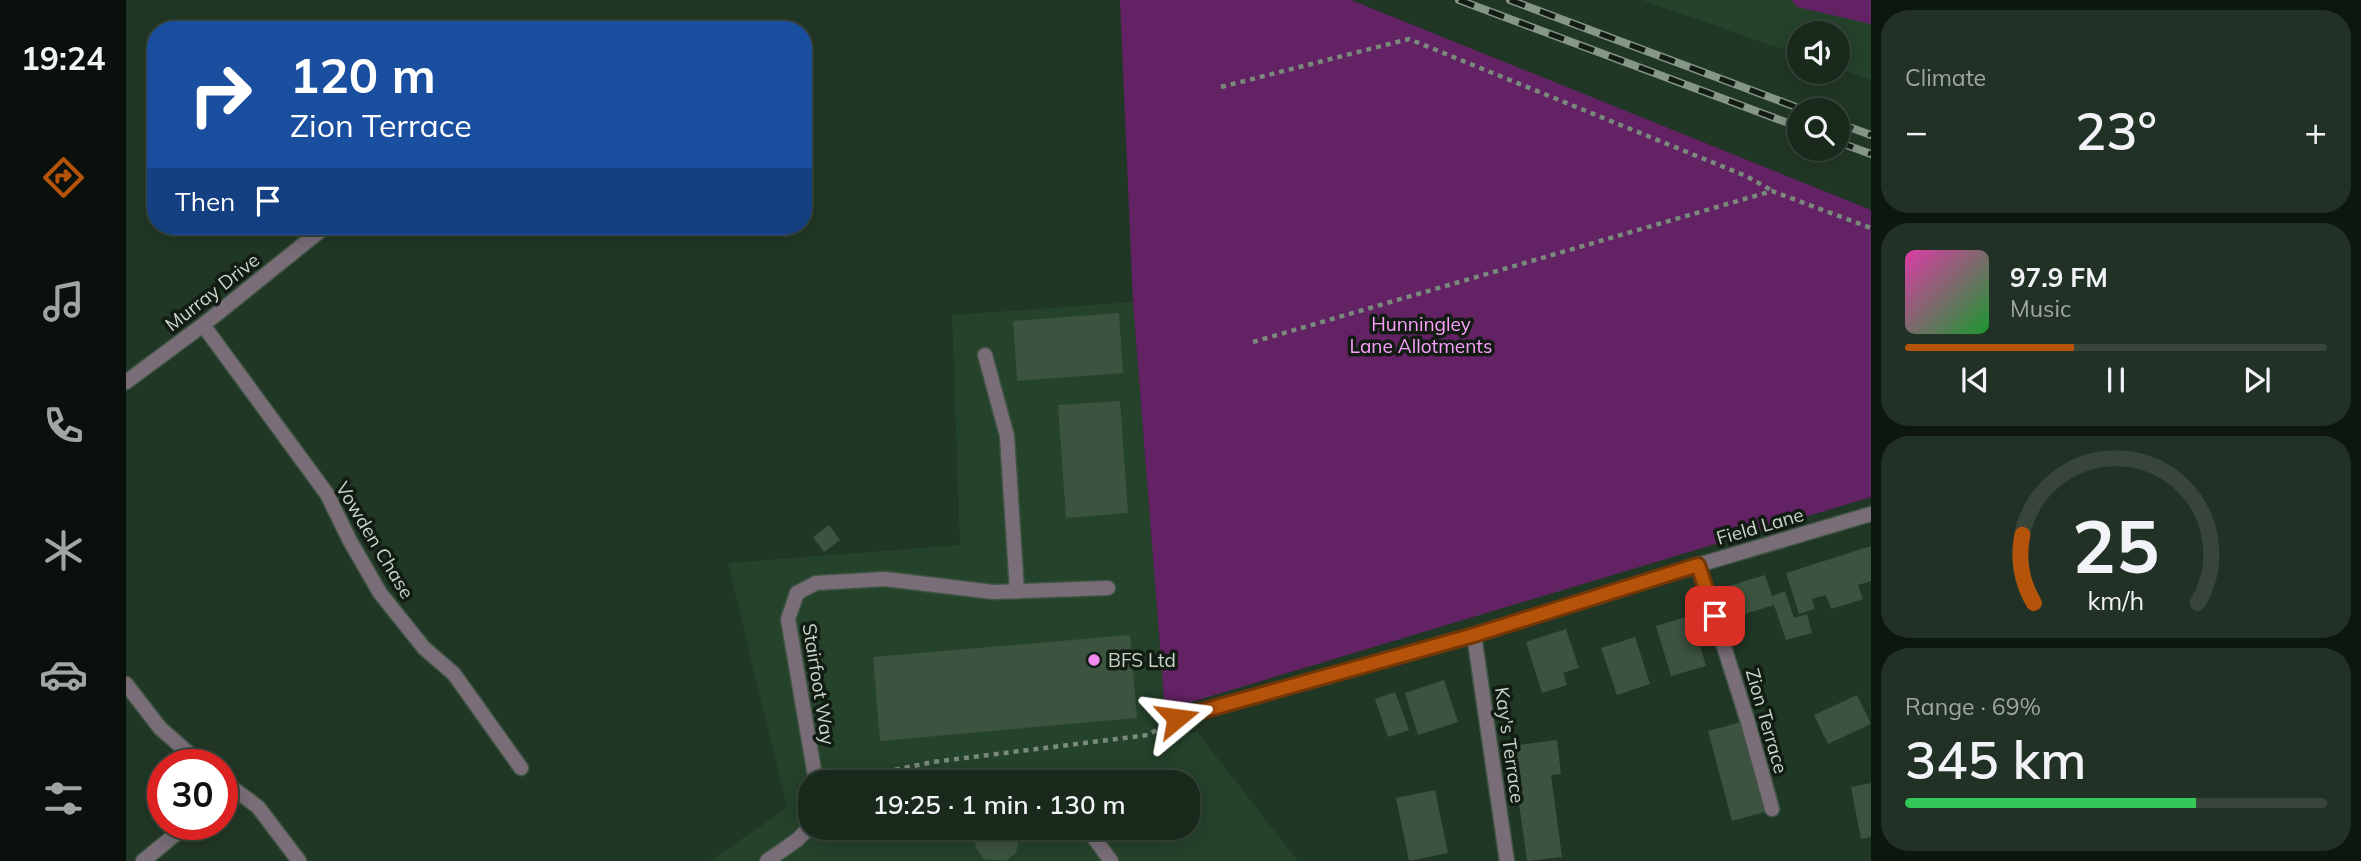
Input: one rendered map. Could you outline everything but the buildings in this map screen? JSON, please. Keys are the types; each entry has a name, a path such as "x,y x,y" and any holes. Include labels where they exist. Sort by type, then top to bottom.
{"street":[{"name":"Murray Drive","path":"126,382 203,325 315,235"},
{"name":"Vowden Chase","path":"203,325 327,494 349,541 380,593 424,648 454,674 521,768"},
{"path":"985,355 1007,436 1017,591 1108,588"},
{"name":"Field Lane","path":"1177,718 1474,635 1871,514"},
{"name":"Zion Terrace","path":"1698,565 1747,719 1772,809"},
{"name":"Stairfoot Way","path":"814,770 788,619 797,593 816,583 885,579 993,592 1017,591"},
{"name":"Kay's Terrace","path":"1474,635 1507,861"},
{"path":"126,684 160,728 184,749"},
{"path":"238,795 258,807 299,861"},
{"path":"767,861 798,839"},
{"path":"143,861 169,840"},
{"path":"1096,840 1111,861"}],"path":[{"path":"1221,87 1409,39 1746,176 1772,191 1871,228"},
{"path":"1253,342 1772,191"},
{"path":"893,770 933,762 1147,735 1177,718"}],"shaded area":[{"path":"1642,0 1871,0 1871,80 1850,72 1850,21 1787,21 1787,51"},
{"path":"1133,302 1165,710 1154,728 1197,732 1298,861 710,861 787,808 728,563 960,545 952,315"}],"green space":[{"name":"Hunningley Lane Allotments","path":"1120,0 1351,0 1871,210 1871,497 1165,710 1133,302"},
{"path":"1792,0 1871,0 1871,24 1797,7"}],"railway":[{"path":"1459,0 1787,123"},
{"path":"1510,0 1787,104"},
{"path":"1850,127 1871,135"},
{"path":"1850,146 1871,154"}],"place":[{"name":"BFS Ltd","path":"1094,660"}],"route":[{"path":"1177,718 1474,635 1698,565 1715,616"}]}
